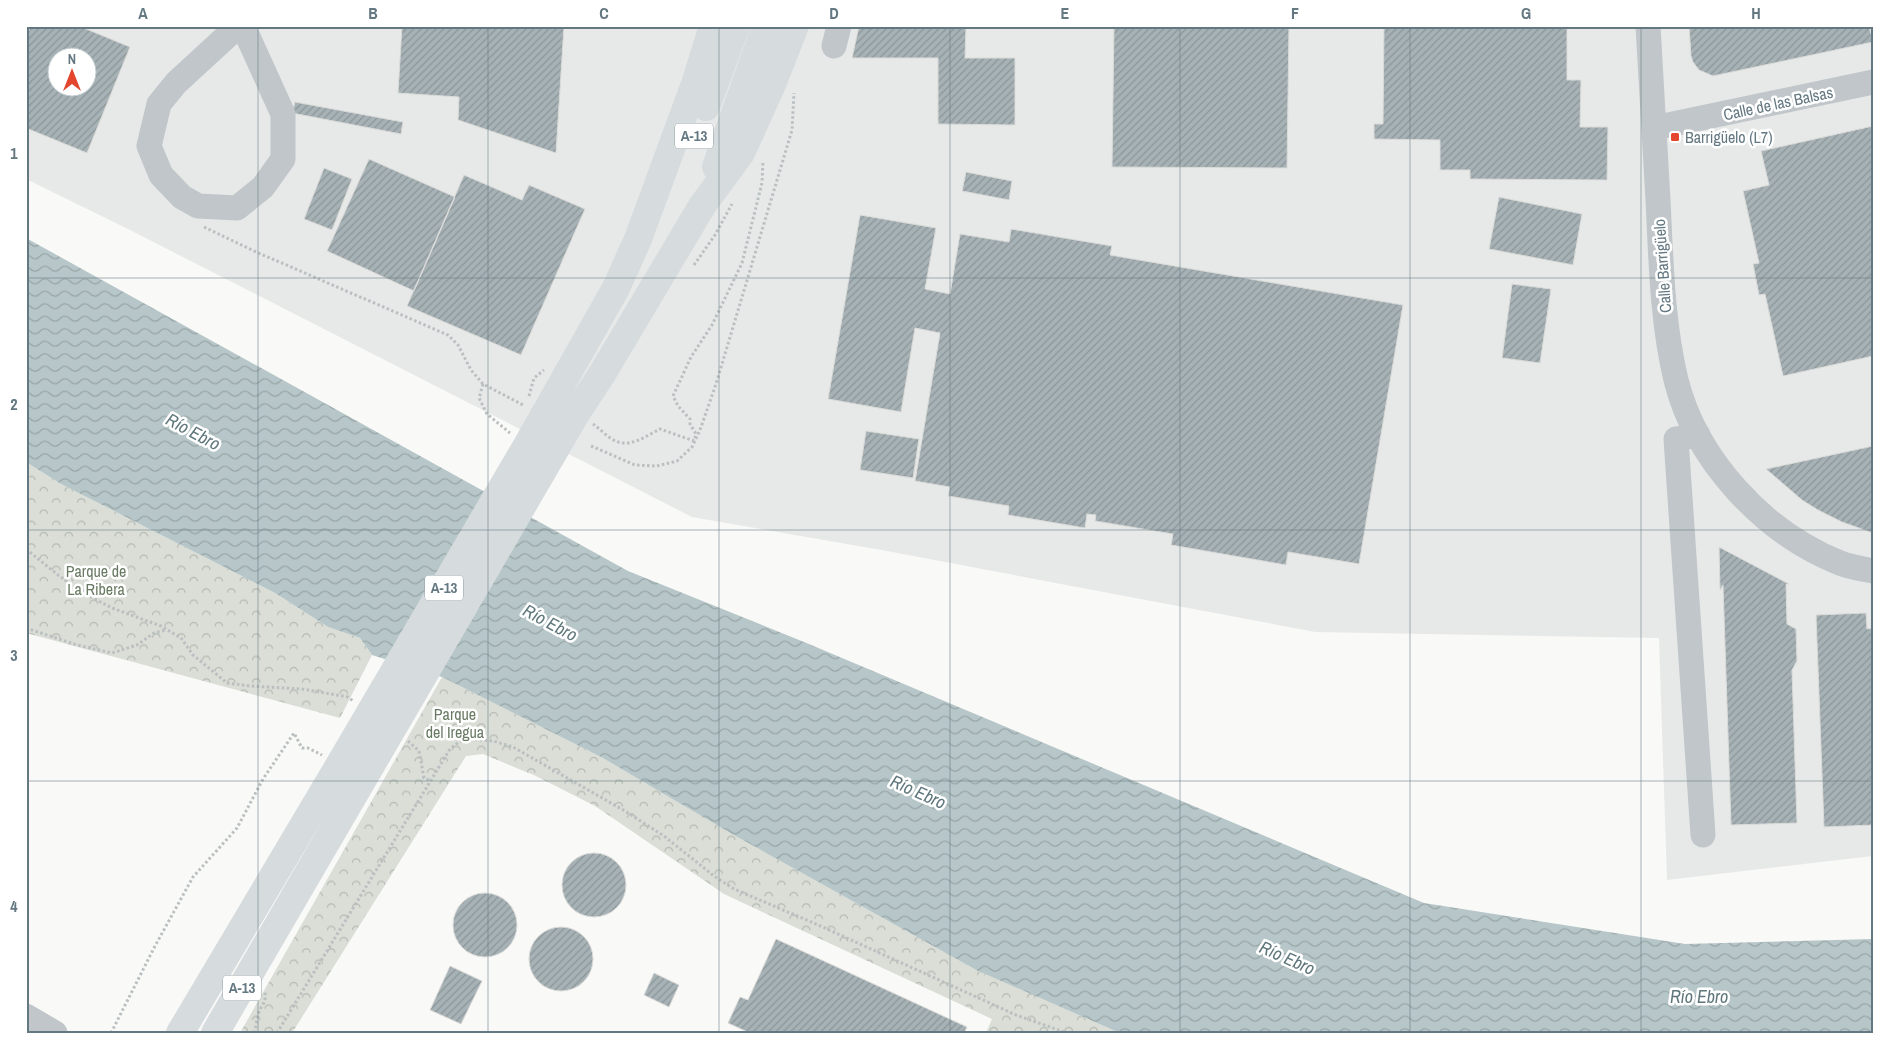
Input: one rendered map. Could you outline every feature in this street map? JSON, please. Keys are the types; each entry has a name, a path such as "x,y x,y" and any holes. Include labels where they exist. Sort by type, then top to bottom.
{"highway":[{"path":"638,239 696,81 713,26"},
{"name":"A-13","path":"180,1033 328,767 526,447 616,288 638,239 685,158 736,26"},
{"name":"A-13","path":"215,1033 356,791 583,416 602,374 702,206 766,26"},
{"path":"702,206 741,153 773,82 795,26"}],"street":[{"path":"238,26 176,84 158,104 149,146 161,175 182,197 198,206 237,208 263,187 283,159 283,114 244,26"},
{"name":"Calle Barrigüelo","path":"1648,26 1661,269 1669,344 1676,382 1692,424 1707,451 1736,488 1769,522 1805,545 1840,563 1873,571"},
{"name":"Calle de las Balsas","path":"1654,128 1873,82"},
{"path":"1698,435 1676,439 1703,835"},
{"path":"26,1016 55,1033"}],"path":[{"path":"694,441 700,430 716,384 792,130 794,84"},
{"path":"591,446 635,465 657,466 676,461 692,447 696,434 690,424 690,418 678,406 673,396 691,358 712,325 742,263 762,183 762,160"},
{"path":"198,206 195,219 214,233 448,336 458,345 471,370 482,384 525,407"},
{"path":"482,384 479,398 487,414 526,447"},
{"path":"583,416 612,440 622,443 635,442 660,429 694,441"},
{"path":"26,549 87,595 112,608 161,626 181,638 193,655 227,683 302,689 348,697 357,704"},
{"path":"26,628 77,645 112,653 137,645 154,633 167,630"},
{"path":"110,1033 193,877 237,828 263,780 294,734 302,748 308,748 328,767"},
{"path":"402,737 418,751 424,778 431,781"},
{"path":"277,1033 450,749 459,742 468,739 493,741 513,747 625,811 664,836 714,876 734,889 1016,1015 1067,1033"}],"shaded area":[{"path":"26,26 1873,26 1873,856 1667,880 1659,638 1315,632 887,551 692,517 130,230 26,179"}],"green space":[{"name":"Parque de La Ribera","path":"26,462 61,484 275,593 328,627 360,638 372,655 340,718 26,633"},
{"name":"Parque del Iregua","path":"442,677 601,757 732,834 978,971 1120,1033 986,1033 992,1019 724,894 595,806 536,776 483,754 466,756 292,1033 240,1033"}],"water":[{"name":"Río Ebro","path":"26,238 628,571 804,642 1424,903 1685,944 1873,939 1873,1033 1120,1033 978,971 732,834 601,757 442,677 372,655 360,638 328,627 275,593 61,484 26,462"}],"building":[{"path":"31,26 79,26 130,47 87,153 26,128 26,37"},
{"path":"402,26 564,26 556,153 458,120 459,97 398,93"},
{"path":"859,26 966,26 965,58 1015,58 1015,125 938,124 938,58 852,58"},
{"path":"1114,26 1289,26 1287,168 1112,167"},
{"path":"1384,26 1567,26 1567,80 1581,80 1580,127 1608,127 1607,180 1470,179 1470,170 1440,170 1440,140 1374,139 1374,124 1383,124"},
{"path":"1689,26 1869,26 1873,42 1713,76 1699,70 1693,62"},
{"path":"295,102 403,122 401,134 292,113"},
{"path":"1873,126 1873,356 1783,376 1765,294 1759,295 1753,264 1759,263 1743,191 1769,185 1761,151"},
{"path":"369,159 455,197 414,291 327,251"},
{"path":"324,168 352,179 332,230 304,219"},
{"path":"966,172 1012,181 1009,200 962,191"},
{"path":"464,175 522,200 529,185 585,209 521,355 407,306"},
{"path":"1499,197 1582,214 1573,265 1489,249"},
{"path":"860,215 936,228 925,289 950,294 960,234 1009,242 1011,229 1112,246 1110,255 1403,305 1359,564 1288,552 1286,565 1171,545 1173,534 1095,521 1096,515 1087,514 1085,528 1008,515 1009,506 948,496 950,487 915,481 940,333 915,328 901,412 828,399"},
{"path":"1512,284 1551,289 1540,363 1502,358"},
{"path":"866,431 919,439 913,478 860,470"},
{"path":"1873,446 1873,533 1842,522 1818,510 1802,500 1766,469"},
{"path":"1719,547 1789,584 1786,584 1787,624 1796,629 1797,661 1792,670 1797,823 1731,825 1723,585 1720,590"},
{"path":"1866,613 1867,629 1873,628 1873,825 1824,827 1816,615"},
{"path":"594,853 612,859 620,867 626,885 620,903 612,911 594,917 576,911 568,903 562,885 568,867 576,859"},
{"path":"485,893 503,899 511,907 517,925 511,943 503,951 485,957 467,951 459,943 453,925 459,907 467,899"},
{"path":"561,927 579,933 587,941 593,959 587,977 579,985 561,991 543,985 535,977 529,959 535,941 543,933"},
{"path":"776,939 967,1027 964,1033 750,1033 728,1023 740,997 748,1000"},
{"path":"450,966 482,981 461,1024 430,1010"},
{"path":"654,973 679,985 669,1007 644,995"}],"place":[{"name":"Barrigüelo (L7)","path":"1675,137"}]}
